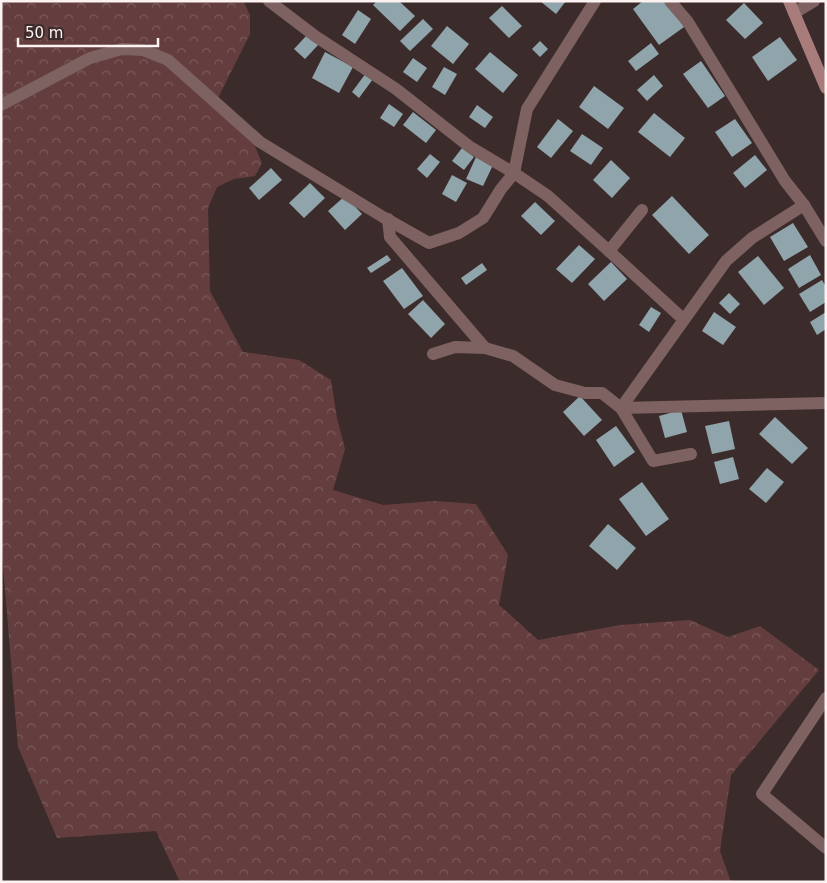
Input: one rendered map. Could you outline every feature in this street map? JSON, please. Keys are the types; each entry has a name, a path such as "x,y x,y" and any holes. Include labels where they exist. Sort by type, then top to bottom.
{"main road":[{"path":"792,7 826,88"}],"street":[{"path":"269,1 315,36 396,89 470,148 514,173 548,196 683,320"},
{"path":"1,105 90,58 122,50 143,50 168,60 260,142 429,243 459,233 483,218 501,189 514,173 527,109 595,1"},
{"path":"670,1 688,22 785,181 804,205 826,241"},
{"path":"792,7 814,1"},
{"path":"621,408 726,261 752,238 804,205"},
{"path":"609,251 642,210"},
{"path":"388,220 390,237 485,348"},
{"path":"433,354 455,347 485,348 513,356 555,385 585,393 602,392 621,408 653,461 691,454"},
{"path":"621,408 826,403"},
{"path":"826,698 762,794 826,848"}],"green space":[{"path":"1,1 244,2 250,15 250,34 218,98 254,144 262,163 255,176 234,179 217,187 208,208 210,291 243,352 299,360 331,380 337,418 345,449 333,490 383,505 435,501 476,504 508,555 499,605 538,640 620,625 690,620 728,637 760,626 819,670 731,775 720,851 731,882 180,882 156,831 57,838 18,747 1,541"}],"building":[{"path":"377,1 399,1 415,16 400,31 373,5"},
{"path":"540,1 566,1 556,14"},
{"path":"643,1 666,1 684,27 659,45 633,9"},
{"path":"744,3 763,23 745,39 726,20"},
{"path":"502,6 522,26 509,38 489,18"},
{"path":"358,10 371,19 355,44 342,35"},
{"path":"423,19 433,29 410,51 400,41"},
{"path":"447,26 469,44 453,64 431,46"},
{"path":"308,34 319,44 305,59 294,49"},
{"path":"780,37 797,60 768,81 752,57"},
{"path":"540,41 548,49 540,57 532,49"},
{"path":"651,43 659,54 636,71 628,61"},
{"path":"325,52 353,67 339,93 312,78"},
{"path":"490,52 518,75 503,93 475,69"},
{"path":"413,58 427,68 417,82 403,72"},
{"path":"701,61 725,96 708,108 683,74"},
{"path":"444,67 457,74 445,95 432,87"},
{"path":"366,73 373,79 359,98 352,92"},
{"path":"654,75 663,86 647,101 637,90"},
{"path":"594,86 624,108 608,129 579,107"},
{"path":"389,104 403,114 394,127 380,118"},
{"path":"477,105 493,117 485,128 469,117"},
{"path":"413,112 436,130 426,143 403,125"},
{"path":"654,113 685,138 670,157 638,132"},
{"path":"558,119 573,131 551,158 537,147"},
{"path":"735,119 752,143 732,157 715,132"},
{"path":"582,134 603,148 591,165 570,151"},
{"path":"462,148 474,157 464,170 452,161"},
{"path":"430,154 440,162 427,178 417,169"},
{"path":"755,155 767,170 745,188 733,173"},
{"path":"476,157 493,165 483,186 466,179"},
{"path":"611,160 630,178 612,198 593,180"},
{"path":"271,168 282,180 259,200 249,188"},
{"path":"452,175 467,183 456,202 442,194"},
{"path":"310,183 325,198 304,218 289,203"},
{"path":"345,196 362,214 345,230 328,211"},
{"path":"672,196 709,235 689,254 652,215"},
{"path":"535,202 555,221 541,235 521,216"},
{"path":"793,223 808,247 784,261 770,237"},
{"path":"579,245 595,259 572,283 556,269"},
{"path":"387,255 391,260 371,273 367,268"},
{"path":"810,255 821,275 799,288 788,269"},
{"path":"758,256 784,288 764,305 738,272"},
{"path":"611,262 627,279 604,301 588,284"},
{"path":"482,263 487,270 466,285 461,278"},
{"path":"402,268 423,296 404,309 383,281"},
{"path":"822,280 826,287 826,302 810,312 799,294"},
{"path":"729,293 740,304 730,314 719,303"},
{"path":"423,300 445,324 431,338 408,314"},
{"path":"651,307 661,313 649,332 639,325"},
{"path":"714,312 736,327 723,345 702,331"},
{"path":"826,312 826,329 817,335 810,322"},
{"path":"580,396 602,420 584,436 563,412"},
{"path":"681,410 687,432 665,438 659,416"},
{"path":"775,417 808,448 792,464 759,434"},
{"path":"729,421 735,449 712,454 705,426"},
{"path":"616,426 635,452 614,467 596,440"},
{"path":"733,457 739,479 720,484 714,462"},
{"path":"767,468 784,482 766,503 749,489"},
{"path":"642,482 669,519 646,536 619,499"},
{"path":"608,524 636,548 617,570 589,546"}]}
